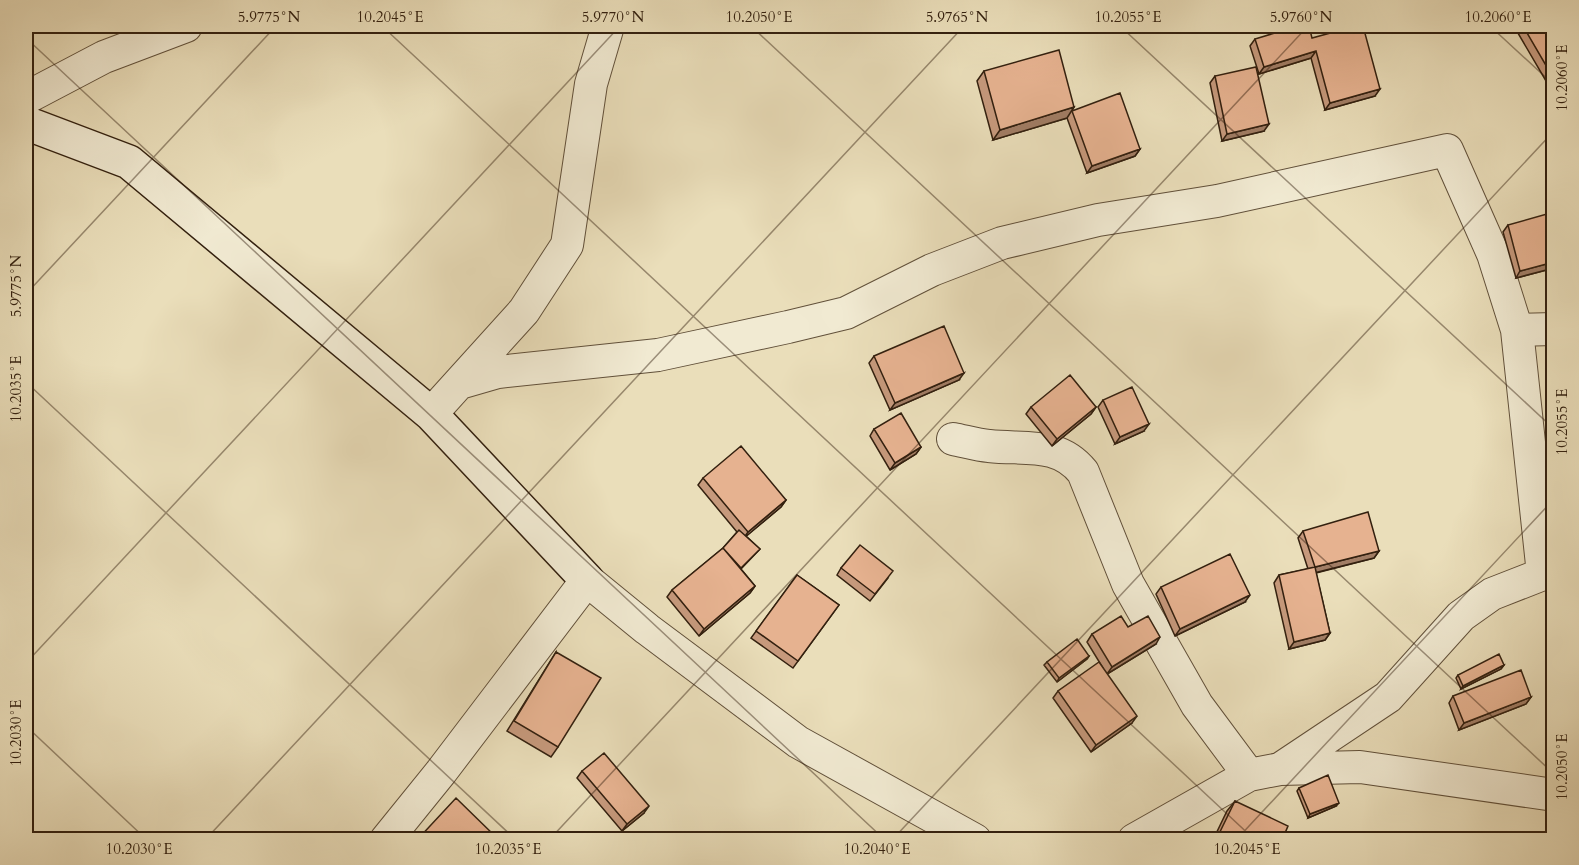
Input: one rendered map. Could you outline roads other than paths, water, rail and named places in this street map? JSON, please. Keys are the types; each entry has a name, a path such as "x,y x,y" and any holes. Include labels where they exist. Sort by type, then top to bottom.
{"street":[{"path":"26,98 104,57 186,26"},
{"path":"431,414 524,311 567,245 591,84 608,26"},
{"path":"26,123 129,162 431,414 587,580 647,629 798,742 975,840"},
{"path":"460,383 498,372 658,355 788,327 846,313 932,270 1002,243 1098,220 1217,201 1447,150 1493,254 1516,330 1549,574 1492,594 1461,616 1388,697 1280,769"},
{"path":"1516,330 1554,329"},
{"path":"953,439 987,446 1047,449 1072,459 1083,472 1128,584 1197,705 1249,775"},
{"path":"386,840 441,772 587,580"},
{"path":"1134,840 1249,775 1280,769 1360,767 1552,797"}]}
